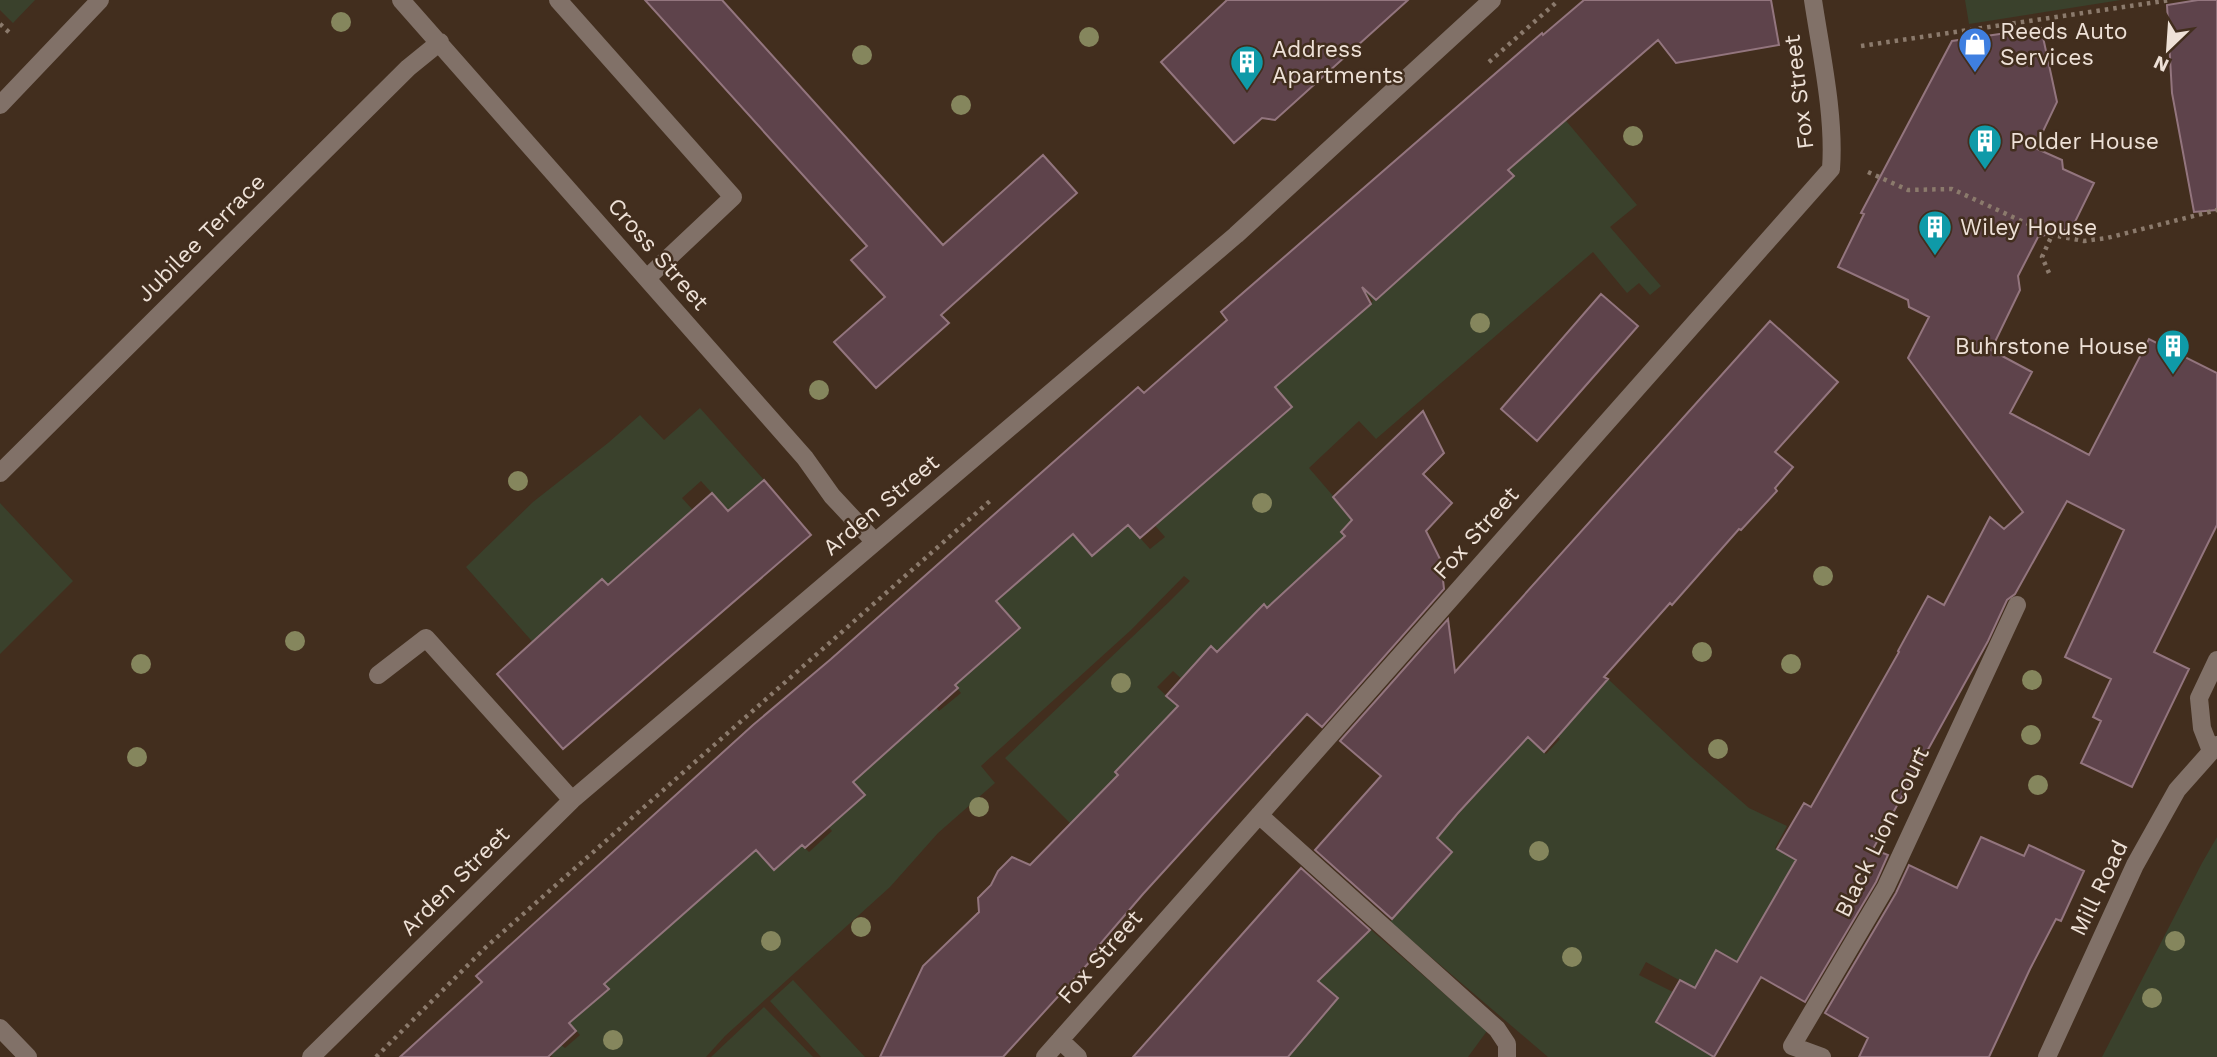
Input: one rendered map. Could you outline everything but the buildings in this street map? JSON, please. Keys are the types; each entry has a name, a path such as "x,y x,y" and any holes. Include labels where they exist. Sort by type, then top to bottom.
{"street":[{"path":"0,105 100,0"},
{"name":"Cross Street","path":"401,0 805,458 832,496 875,542"},
{"path":"558,0 733,197 647,278"},
{"name":"Arden Street","path":"311,1057 572,800 1236,235 1492,0"},
{"name":"Fox Street","path":"1045,1057 1831,169 1825,77 1812,0"},
{"name":"Jubilee Terrace","path":"0,473 408,68 440,42"},
{"name":"Black Lion Court","path":"1822,1057 1793,1046 1886,887 2017,605"},
{"path":"378,675 426,638 572,800"},
{"name":"Mill Road","path":"2048,1057 2136,865 2177,790 2214,748 2202,728 2199,698 2217,660"},
{"path":"1259,815 1497,1029 1507,1044 1507,1057"},
{"path":"0,1028 28,1057"},
{"path":"1060,1040 1078,1057"}],"path":[{"path":"1486,64 1559,0"},
{"path":"1857,46 2142,2 2171,0"},
{"path":"1871,173 1908,190 1952,189 2052,234 2084,241 2107,238 2217,210"},
{"path":"2049,273 2042,257 2052,234"},
{"path":"376,1057 486,947 996,495"}],"green space":[{"path":"0,0 35,0 13,23 0,10"},
{"path":"1965,0 2121,0 1969,24"},
{"path":"1551,103 1637,205 1610,227 1661,286 1650,295 1639,283 1627,293 1593,252 1376,439 1359,421 1309,468 1353,519 1356,548 1330,549 1304,573 1292,631 1264,605 1247,682 1211,646 1192,666 1219,714 1173,671 1157,687 1185,713 1115,772 1144,800 1094,847 1005,758 1190,581 1184,576 1131,630 981,766 995,783 938,833 890,887 725,1036 706,1057 551,1055 561,1045 565,1048 580,1035 565,1018 584,1011 609,989 587,965 611,943 628,963 647,946 631,927 712,888 755,849 774,870 802,845 809,852 832,831 790,783 841,816 864,795 826,751 861,775 892,747 917,685 939,711 961,693 952,682 1020,628 997,601 1073,534 1092,556 1111,540 1109,503 1150,549 1165,537 1124,490 1219,470 1238,454 1267,379 1357,316 1373,301 1356,281 1374,266 1392,286 1423,259 1405,239 1468,185 1485,203 1514,177 1498,159 1526,155 1557,127 1543,111"},
{"path":"700,408 764,480 728,511 701,481 682,498 711,530 626,605 602,579 540,634 562,659 554,666 466,567 533,502 640,415 664,440"},
{"path":"0,503 73,581 0,654"},
{"path":"1608,679 1749,808 1787,826 1775,848 1796,860 1737,962 1716,990 1700,980 1687,1000 1673,993 1656,1022 1714,1057 1548,1057 1390,922 1413,896 1395,866 1420,888 1452,852 1427,829 1433,824 1442,832 1459,814 1438,794 1481,788 1493,775 1506,717 1546,754 1560,739 1550,729 1595,693","holes":["1646,962 1679,980 1673,992 1639,975"]},
{"path":"2217,837 2217,1057 2102,1057 2202,863"},
{"path":"1354,915 1487,1031 1468,1057 1259,1057 1323,1016 1338,998 1321,984 1317,988 1319,950 1336,964 1360,939 1345,925"},
{"path":"793,980 865,1057 821,1057 770,1001"},
{"path":"764,1007 813,1057 711,1057"}],"place":[{"name":"Reeds Auto Services","path":"1975,74"},
{"name":"Address Apartments","path":"1247,92"},
{"name":"Polder House","path":"1985,171"},
{"name":"Wiley House","path":"1935,257"},
{"name":"Buhrstone House","path":"2173,376"}]}
